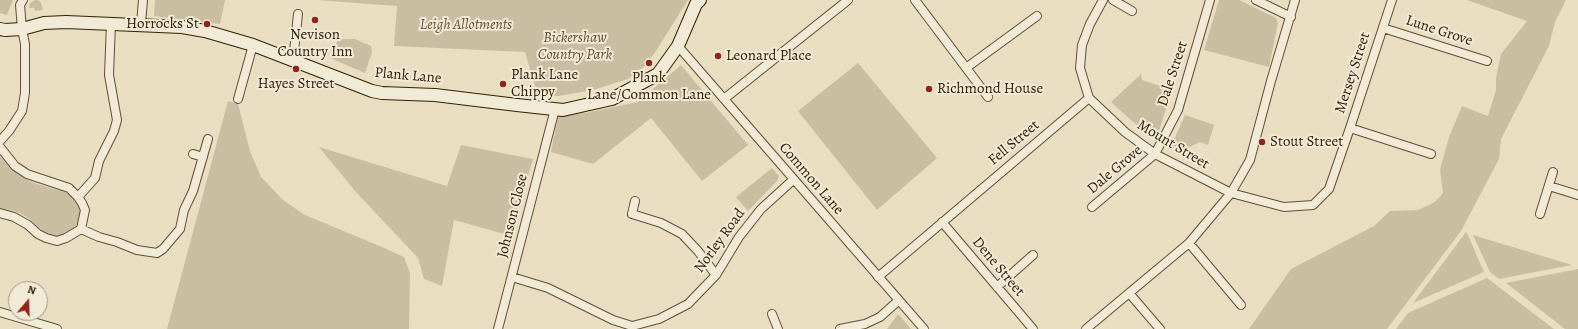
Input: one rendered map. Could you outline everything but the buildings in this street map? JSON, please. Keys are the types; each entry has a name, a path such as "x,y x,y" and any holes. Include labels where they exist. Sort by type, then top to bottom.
{"street":[{"path":"0,141 9,131 22,111 25,93 25,44 20,5 23,0"},
{"path":"141,24 143,0"},
{"name":"Plank Lane","path":"0,29 22,29 44,24 66,22 141,24 182,27 205,31 253,45 372,91 436,95 563,110 612,99 658,74 678,46 696,4 700,0"},
{"path":"724,99 848,0"},
{"path":"915,0 988,96"},
{"path":"1089,98 1080,68 1082,45 1090,24 1103,0"},
{"path":"1113,0 1132,11"},
{"name":"Dale Street","path":"1155,154 1178,110 1210,0"},
{"path":"1256,0 1291,17"},
{"path":"1086,329 1188,243 1231,193 1250,160 1295,0"},
{"name":"Mersey Street","path":"1231,193 1284,207 1313,205 1329,189 1392,0"},
{"path":"293,61 298,14"},
{"path":"966,68 1037,16"},
{"path":"78,197 95,178 99,161 114,131 117,120 109,75 111,23"},
{"name":"Lune Grove","path":"1383,28 1487,61"},
{"path":"238,99 253,45"},
{"name":"Common Lane","path":"678,46 924,329"},
{"name":"Mount Street","path":"1089,98 1125,132 1155,154 1231,193"},
{"name":"Fell Street","path":"878,277 1089,98"},
{"name":"Johnson Close","path":"498,329 555,109"},
{"path":"1350,128 1431,154"},
{"path":"81,229 137,250 157,253 170,242 180,229 184,210 193,191 208,139"},
{"path":"0,147 15,166 27,174 69,188 78,197 84,210 81,229"},
{"path":"193,154 203,158"},
{"name":"Dale Grove","path":"1092,207 1155,154"},
{"path":"1540,214 1553,172"},
{"name":"Norley Road","path":"512,277 548,288 613,320 632,326 659,320 688,304 716,275 739,237 761,209 793,180"},
{"path":"1549,186 1578,195"},
{"path":"635,201 632,214 661,223 682,234 698,251 716,275"},
{"path":"0,213 14,217 28,225 38,234 57,241 66,238 81,229"},
{"name":"Dene Street","path":"942,222 1033,329"},
{"path":"1188,243 1242,305"},
{"path":"997,287 1033,255"},
{"path":"1129,293 1160,329"},
{"path":"840,329 865,324 880,317 899,300"},
{"path":"0,312 57,329"},
{"path":"772,314 778,329"}],"green space":[{"path":"0,0 13,0 7,15 0,13"},
{"path":"38,0 41,3 43,10 35,11 34,8 29,8 30,3"},
{"path":"155,0 225,0 220,24 154,16"},
{"name":"Bickershaw Country Park","path":"317,0 688,0 656,51 643,68 628,79 593,90 559,96 538,96 525,52 394,46 397,6"},
{"path":"1219,0 1239,0 1276,18 1278,23 1269,67 1204,50"},
{"path":"1467,0 1566,0 1555,22 1549,46 1501,139 1499,159 1461,231 1387,329 1249,329 1291,269 1374,226 1390,211 1418,210 1435,202 1443,193 1440,170 1449,137 1462,106 1488,116 1496,90 1496,78 1501,54 1527,21"},
{"path":"338,39 355,39 371,46 372,52 365,73 330,58"},
{"path":"858,63 937,158 877,210 798,111"},
{"path":"681,65 748,145 702,181 651,118 593,164 551,152 558,116 585,113 638,102"},
{"path":"1141,74 1142,80 1172,90 1159,131 1154,133 1142,130 1111,102"},
{"path":"228,101 238,104 250,151 261,177 283,200 305,215 404,257 410,273 409,329 167,329"},
{"path":"1185,115 1214,125 1208,145 1200,142 1177,153 1175,152 1172,144"},
{"path":"461,145 533,159 514,222 508,235 454,220 442,286 424,279 418,258 355,191 319,147 447,186"},
{"path":"0,156 25,179 65,192 73,197 80,212 77,224 74,228 62,235 53,236 45,233 20,213 0,208"},
{"path":"772,168 779,176 777,181 748,211 736,197"},
{"path":"1466,232 1484,272 1413,303"},
{"path":"1473,235 1572,265 1499,279 1490,272"},
{"path":"1578,269 1578,329 1565,329 1506,283"},
{"path":"1487,278 1554,329 1396,329 1408,313"},
{"path":"898,314 911,329 887,329"}],"place":[{"name":"Nevison Country Inn","path":"315,20"},
{"name":"Horrocks St","path":"207,24"},
{"name":"Leonard Place","path":"718,56"},
{"name":"Plank Lane/Common Lane","path":"649,63"},
{"name":"Hayes Street","path":"296,69"},
{"name":"Plank Lane Chippy","path":"503,84"},
{"name":"Richmond House","path":"929,89"},
{"name":"Stout Street","path":"1262,142"}],"park label":[{"name":"Leigh Allotments","path":"466,25"}]}
